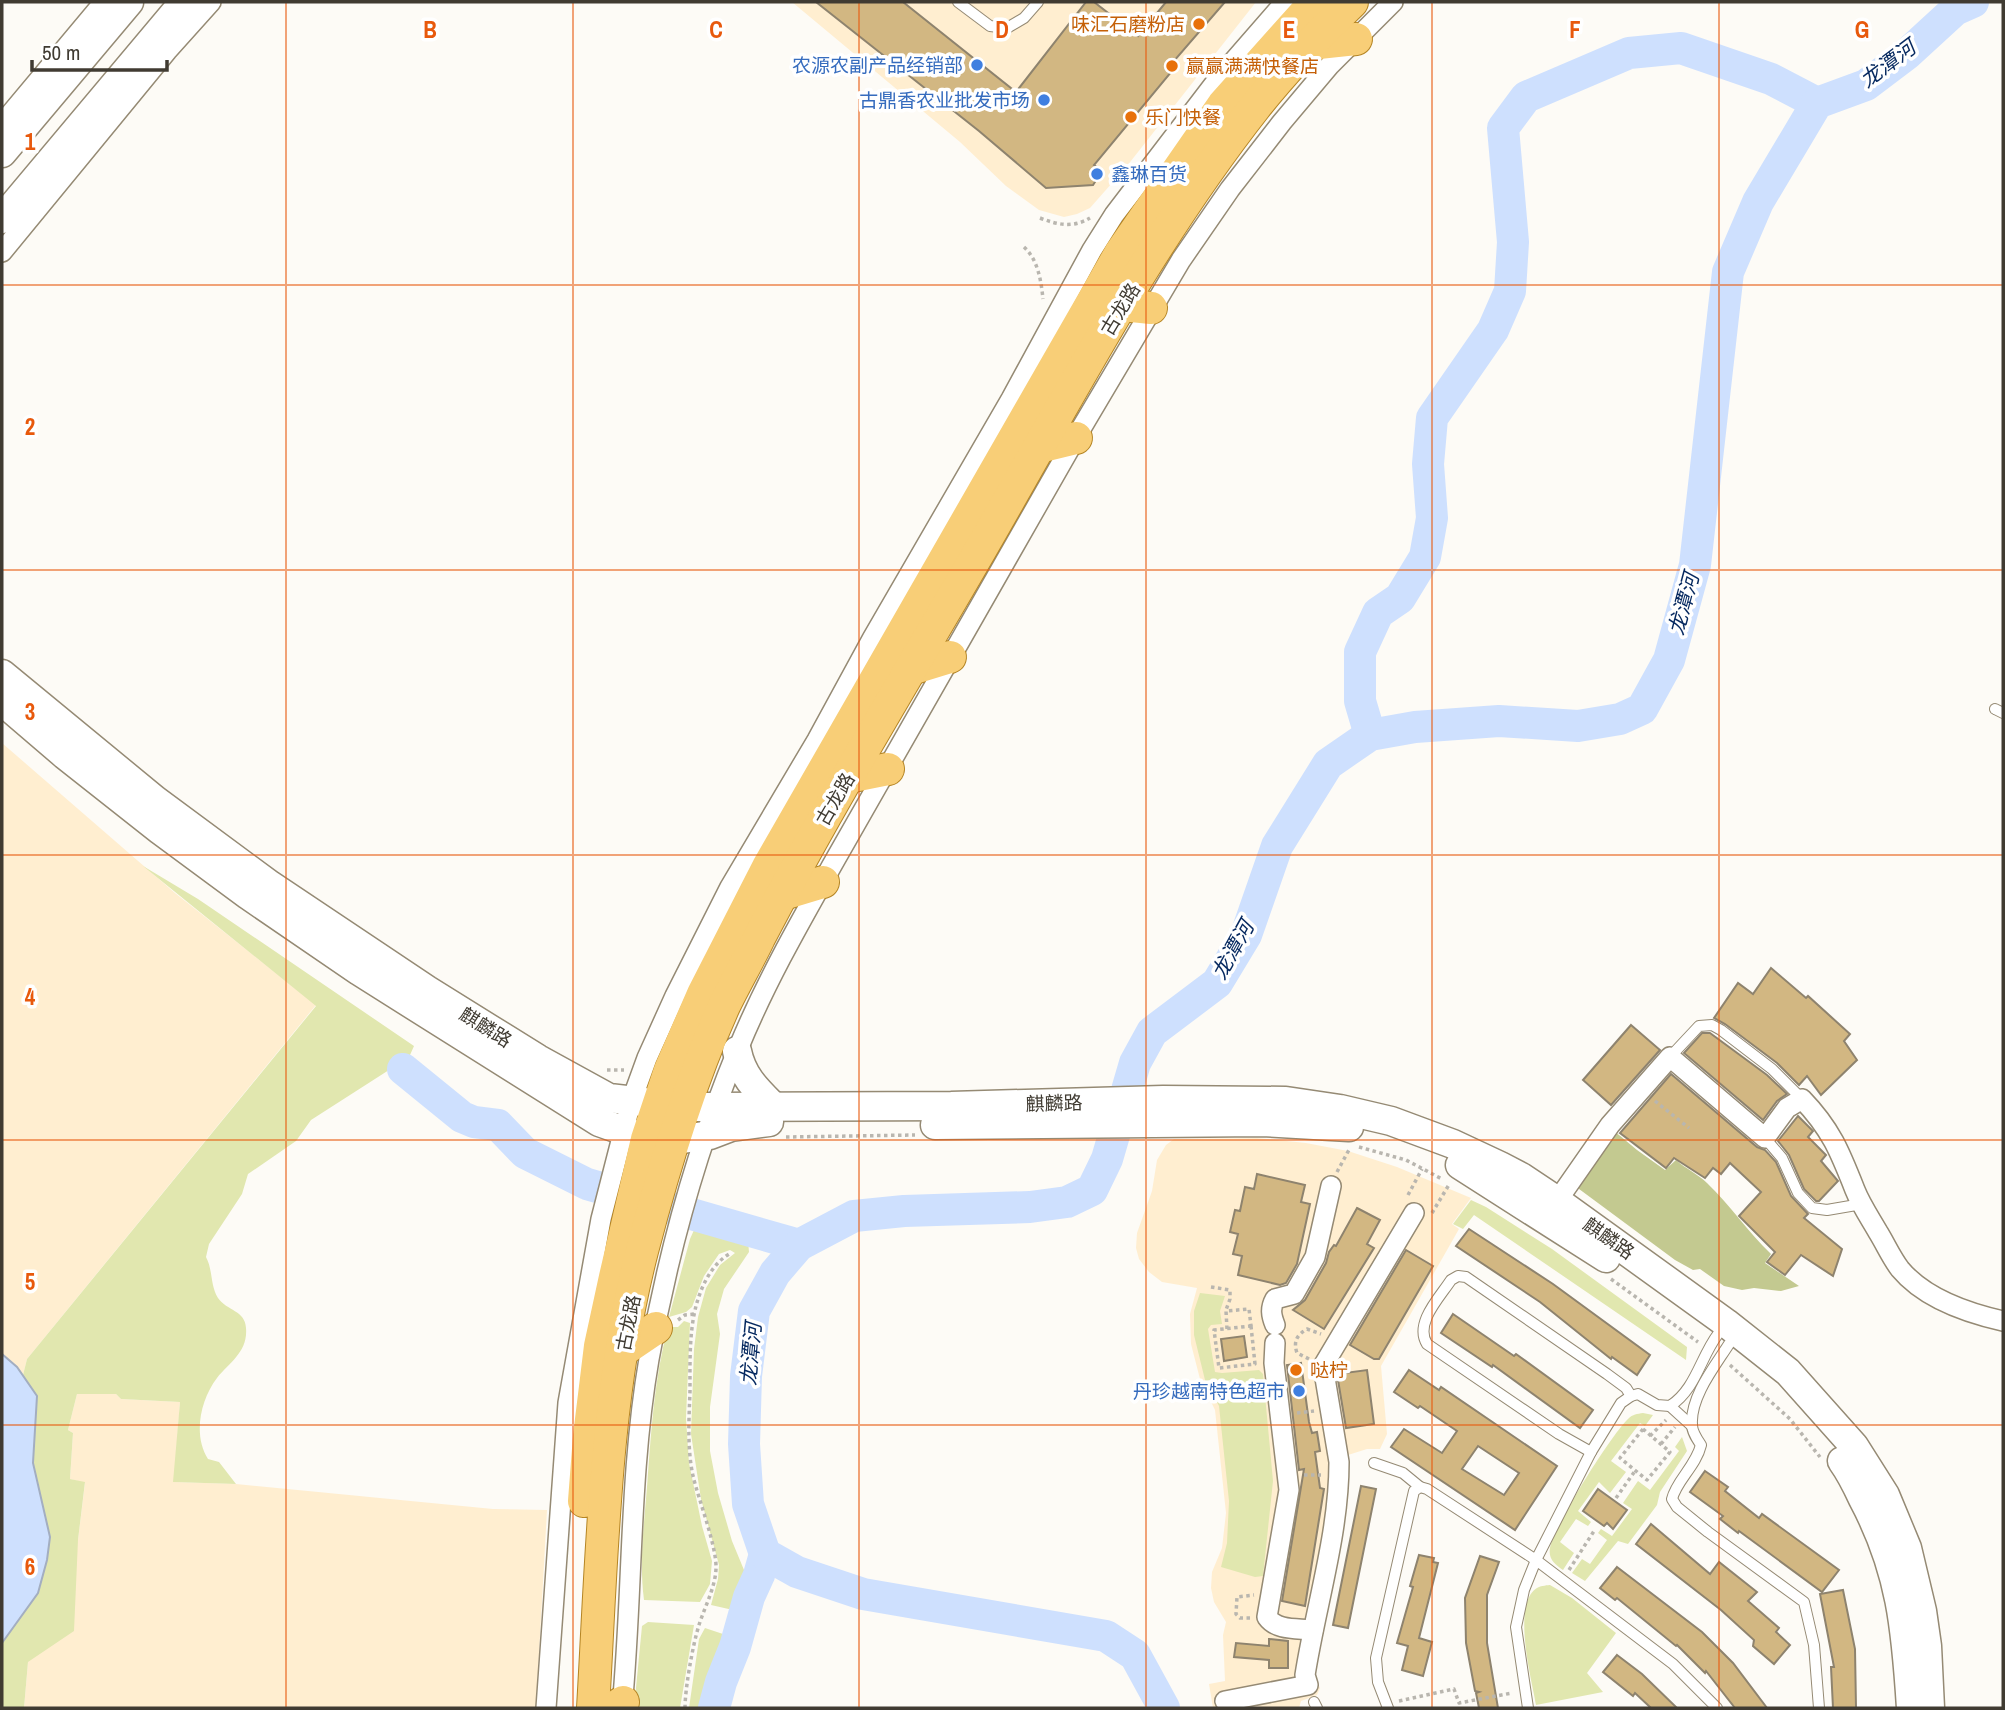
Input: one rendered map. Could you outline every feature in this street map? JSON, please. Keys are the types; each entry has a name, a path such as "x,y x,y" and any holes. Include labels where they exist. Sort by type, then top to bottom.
{"main road":[{"path":"2,153 129,2"},
{"path":"2,219 184,2"},
{"name":"古龙路","path":"673,1105 670,1070 754,868 886,637 1121,252 1223,105 1315,2"},
{"name":"古龙路","path":"572,1708 582,1522 600,1346 610,1302 645,1200 673,1105 780,895 1039,447 1137,307 1218,157 1258,103 1309,44 1352,2"},
{"path":"1309,44 1356,39"},
{"path":"1039,447 1076,438"},
{"path":"911,669 950,657"},
{"name":"麒麟路","path":"2,674 155,800 270,885 427,990 595,1093 609,1098 673,1105 951,1106 1065,1113"},
{"name":"麒麟路","path":"2,701 160,830 314,941 588,1116 663,1137 775,1122 866,1125 1065,1113 1170,1111 1286,1101 1380,1118 1443,1140 1500,1166 1557,1201 1726,1323 1788,1372 1854,1446 1885,1495 1907,1548 1922,1611 1927,1646 1930,1708"},
{"path":"848,777 888,769"},
{"path":"780,895 823,882"},
{"path":"737,1051 744,1073 753,1087 774,1107"},
{"name":"麒麟路","path":"1170,1111 1262,1122 1354,1127 1424,1147 1507,1193 1692,1313 1719,1346 1809,1418 1844,1464 1869,1509 1887,1550 1897,1584 1903,1615 1912,1708"},
{"name":"古龙路","path":"613,1707 623,1465 622,1351 642,1253 645,1200"},
{"path":"582,1318 610,1302"},
{"path":"622,1351 656,1328"},
{"path":"567,1410 594,1390"}],"street":[{"path":"2,124 104,2"},
{"path":"2,252 167,51 211,2"},
{"path":"886,637 1092,250 1114,215 1218,79 1285,2"},
{"path":"546,1708 567,1410 582,1318 645,1200 673,1105 737,1051 789,942 1076,438 1137,307 1186,252 1248,164 1330,65 1393,2"},
{"path":"1557,1201 1610,1125 1670,1057 1765,1138 1787,1108 1802,1099 1838,1147 1862,1204 1891,1256 1915,1283 1950,1304 1974,1314 2003,1321"},
{"path":"1313,1629 1280,1627 1267,1617 1287,1500 1288,1475 1271,1315 1275,1298 1294,1294 1315,1257 1331,1186"},
{"path":"623,1465 656,1328 645,1200"},
{"path":"1225,1701 1308,1685 1306,1675 1339,1475 1322,1366 1414,1213"}],"lane":[{"path":"958,2 990,26 1007,29 1024,18 1038,2"},
{"path":"1670,1057 1699,1026 1712,1026 1762,1061 1802,1099"},
{"path":"1765,1138 1782,1157 1798,1193 1812,1208 1827,1210 1862,1204"},
{"path":"1591,1452 1559,1434 1427,1344 1423,1339 1426,1317 1451,1280 1458,1276 1466,1277 1487,1294 1607,1374 1626,1388 1630,1396"},
{"path":"1676,1412 1681,1399 1719,1346"},
{"path":"1692,1426 1693,1411 1719,1346"},
{"path":"1528,1708 1516,1627 1524,1590 1536,1560 1591,1452 1622,1403 1630,1396 1639,1394 1676,1412 1692,1426 1701,1445 1699,1453 1674,1492 1672,1499 1676,1507 1804,1602 1814,1645 1819,1708"},
{"path":"1374,1463 1403,1473 1420,1487 1536,1560 1673,1664 1717,1708"},
{"path":"1387,1706 1378,1682 1376,1658 1409,1504 1414,1491 1420,1487"}],"path":[{"path":"1024,247 1031,253 1036,265 1043,308"},
{"path":"603,1070 621,1071 632,1067"},
{"path":"1642,1087 1689,1128"},
{"path":"785,1137 920,1135"},
{"path":"1331,1186 1351,1146 1406,1160 1458,1186"},
{"path":"685,1708 695,1639 716,1571 691,1460 689,1421 693,1327 696,1306 706,1281 715,1267 729,1254"},
{"path":"1609,1278 1719,1346 1743,1374 1790,1419 1822,1460"},
{"path":"1211,1287 1230,1290 1226,1311 1227,1329"},
{"path":"1226,1311 1249,1309 1251,1326 1255,1364 1219,1368 1214,1330 1251,1326"},
{"path":"1322,1366 1297,1353 1294,1345 1299,1334 1307,1329 1336,1340"},
{"path":"1281,1416 1329,1408"},
{"path":"1650,1436 1676,1412"},
{"path":"1661,1444 1676,1412"},
{"path":"1643,1429 1661,1444 1670,1452 1647,1480 1620,1458 1643,1429"},
{"path":"1616,1498 1636,1471"},
{"path":"1288,1475 1339,1475"},
{"path":"1564,1581 1594,1531"},
{"path":"1387,1706 1454,1689 1459,1703 1525,1690"}],"shaded area":[{"name":"古鼎香农业批发市场","path":"792,2 1256,2 1127,166 1090,208 1064,217 1039,210 1006,186 960,142"},
{"path":"2,743 175,893 316,1005 27,1359 23,1375 2,1354"},
{"path":"1257,1138 1348,1151 1397,1167 1471,1198 1452,1224 1459,1229 1381,1366 1387,1434 1380,1449 1367,1449 1348,1455 1347,1477 1312,1670 1320,1688 1317,1695 1301,1701 1299,1708 1213,1708 1209,1684 1225,1681 1223,1635 1226,1622 1214,1602 1211,1588 1212,1572 1222,1548 1226,1513 1215,1410 1200,1379 1191,1344 1190,1314 1197,1288 1162,1282 1149,1272 1139,1259 1136,1248 1137,1233 1152,1191 1157,1160 1166,1145 1174,1139"},
{"path":"77,1394 116,1394 121,1399 180,1402 174,1482 236,1484 493,1509 547,1510 536,1708 24,1708 28,1662 78,1540 85,1483 70,1479 73,1433 68,1430"}],"green space":[{"path":"143,866 198,899 414,1046 403,1061 311,1120 296,1141 248,1174 242,1194 209,1244 206,1257 215,1293 245,1322 246,1336 241,1350 217,1378 206,1397 201,1418 201,1440 208,1459 219,1462 236,1484 173,1482 180,1402 121,1399 116,1394 77,1394 68,1430 73,1433 70,1479 85,1482 78,1540 74,1631 28,1662 24,1708 2,1708 2,1643 38,1593 50,1537 33,1463 37,1396 23,1375 27,1359 316,1006"},
{"path":"1613,1130 1665,1170 1676,1160 1703,1180 1771,1254 1765,1263 1799,1286 1781,1291 1754,1288 1742,1290 1724,1286 1700,1269 1693,1270 1675,1260 1575,1186"},
{"path":"1471,1200 1552,1249 1687,1347 1686,1360 1474,1215 1463,1229 1453,1224"},
{"path":"700,1228 748,1241 749,1252 724,1289 717,1314 720,1334 710,1407 710,1451 718,1493 746,1582 739,1607 733,1610 711,1605 719,1565 701,1499 691,1434 698,1317 706,1288 720,1265 735,1253 730,1250 719,1254 704,1276 692,1307 686,1312 669,1317 690,1239 694,1230"},
{"path":"1200,1293 1225,1296 1220,1311 1222,1324 1211,1325 1208,1329 1215,1372 1259,1370 1263,1374 1273,1481 1263,1576 1255,1577 1221,1567 1227,1543 1229,1501 1219,1406 1205,1380 1194,1335 1194,1311"},
{"path":"684,1321 690,1323 686,1418 689,1463 712,1561 710,1584 700,1602 644,1600 642,1543 656,1387 668,1327 678,1327"},
{"path":"1635,1414 1653,1415 1645,1426 1640,1423 1611,1461 1626,1472 1610,1493 1599,1482 1578,1511 1591,1522 1588,1526 1576,1519 1560,1542 1574,1553 1563,1570 1550,1555 1550,1548 1561,1521 1620,1428"},
{"path":"1682,1437 1687,1451 1660,1492 1657,1505 1628,1544 1618,1541 1585,1581 1572,1573 1582,1559 1590,1564 1607,1540 1598,1533 1601,1529 1612,1536 1632,1509 1623,1503 1638,1481 1650,1490 1679,1451 1675,1447"},
{"path":"1550,1585 1572,1598 1616,1633 1587,1673 1603,1692 1536,1705 1524,1623 1530,1595 1540,1587"},
{"path":"648,1622 694,1625 680,1708 634,1708 642,1626"},
{"path":"705,1628 726,1635 726,1647 712,1672 703,1708 689,1708 699,1639"}],"water":[{"path":"2,1354 17,1367 37,1396 33,1463 50,1537 38,1593 2,1643"}],"building":[{"path":"816,2 903,2 1016,92 1086,2 1094,2 1138,36 1166,2 1225,2 1173,62 1177,65 1094,165 1102,171 1093,185 1046,188 979,131"},
{"path":"1771,968 1806,998 1808,996 1850,1034 1844,1041 1857,1060 1821,1095 1807,1076 1799,1085 1777,1063 1714,1018 1738,983 1753,994"},
{"path":"1631,1025 1660,1050 1611,1105 1583,1080"},
{"path":"1702,1033 1710,1033 1767,1075 1787,1094 1777,1101 1763,1120 1684,1053"},
{"path":"1671,1074 1757,1147 1765,1150 1776,1162 1791,1196 1808,1214 1804,1218 1842,1249 1833,1276 1801,1255 1785,1275 1767,1262 1775,1252 1739,1216 1761,1192 1730,1163 1721,1174 1713,1168 1705,1178 1674,1158 1666,1168 1620,1133"},
{"path":"1798,1116 1813,1131 1808,1137 1826,1155 1821,1161 1838,1181 1819,1201 1804,1189 1789,1155 1778,1141"},
{"path":"1257,1174 1305,1185 1301,1202 1310,1204 1297,1264 1286,1283 1280,1285 1238,1275 1242,1256 1233,1254 1238,1234 1230,1232 1235,1210 1240,1211 1245,1187 1254,1189"},
{"path":"1357,1208 1380,1220 1367,1244 1374,1248 1324,1329 1293,1310 1305,1300 1326,1263 1329,1252 1336,1246"},
{"path":"1469,1229 1553,1284 1650,1355 1637,1375 1612,1357 1611,1359 1540,1302 1456,1246"},
{"path":"1406,1250 1433,1266 1379,1359 1374,1359 1350,1345"},
{"path":"1453,1314 1514,1356 1516,1354 1593,1410 1580,1428 1493,1365 1492,1367 1441,1333"},
{"path":"1244,1336 1247,1357 1224,1361 1221,1339"},
{"path":"1301,1363 1309,1422 1312,1433 1317,1432 1320,1451 1315,1452 1320,1488 1324,1489 1305,1606 1282,1601 1304,1469 1299,1470 1287,1365"},
{"path":"1367,1370 1374,1424 1346,1428 1337,1374"},
{"path":"1409,1370 1439,1390 1441,1387 1557,1466 1515,1530 1391,1447 1404,1429 1442,1453 1457,1431 1394,1392","holes":["1478,1446 1519,1473 1504,1495 1462,1469"]},
{"path":"1705,1471 1728,1487 1725,1491 1759,1518 1762,1514 1839,1570 1822,1592 1739,1531 1738,1533 1720,1519 1723,1516 1690,1492"},
{"path":"1361,1486 1376,1489 1348,1628 1333,1625"},
{"path":"1598,1489 1627,1510 1613,1529 1583,1511"},
{"path":"1651,1524 1710,1574 1719,1562 1757,1592 1748,1601 1779,1628 1776,1632 1790,1645 1774,1664 1753,1646 1754,1640 1721,1610 1636,1544"},
{"path":"1419,1555 1434,1558 1433,1562 1438,1563 1419,1638 1432,1642 1423,1676 1402,1670 1408,1646 1397,1643"},
{"path":"1480,1556 1499,1562 1487,1595 1487,1643 1498,1708 1479,1708 1476,1693 1479,1692 1475,1691 1466,1643 1465,1598"},
{"path":"1617,1567 1702,1632 1733,1663 1767,1708 1735,1708 1706,1671 1705,1673 1677,1645 1600,1588"},
{"path":"1843,1590 1855,1649 1856,1708 1833,1708 1831,1667 1834,1667 1820,1594"},
{"path":"1269,1639 1288,1641 1288,1668 1269,1668 1269,1660 1234,1657 1236,1643 1269,1646"},
{"path":"1617,1655 1642,1674 1677,1708 1651,1708 1635,1693 1633,1696 1603,1672"}],"waterway":[{"name":"龙潭河","path":"1164,1708 1135,1655 1106,1636 863,1594 797,1572 765,1554 748,1504 744,1444 746,1376 754,1311 775,1273 799,1245 854,1216 904,1211 1030,1207 1067,1202 1092,1190 1107,1159 1135,1063 1152,1032 1217,983 1246,935 1277,846 1328,764 1370,735 1415,727 1499,721 1578,726 1620,719 1642,709 1669,660 1695,565 1728,272 1758,202 1817,103 1866,85 1907,54 1955,10 1973,2"},
{"path":"1370,735 1360,701 1360,652 1378,613 1400,598 1425,557 1432,518 1428,464 1432,418 1493,330 1510,291 1513,242 1503,128 1526,97 1629,53 1681,48 1771,79 1817,103"},
{"path":"403,1069 462,1117 474,1122 498,1125 525,1153 587,1184 799,1245"},
{"path":"714,1708 765,1554"}],"place":[{"name":"味汇石磨粉店","path":"1199,24"},
{"name":"农源农副产品经销部","path":"977,65"},
{"name":"赢赢满满快餐店","path":"1172,66"},
{"name":"古鼎香农业批发市场","path":"1044,100"},
{"name":"乐门快餐","path":"1131,117"},
{"name":"鑫琳百货","path":"1097,174"},
{"name":"哒柠","path":"1296,1370"},
{"name":"丹珍越南特色超市","path":"1299,1391"}]}
